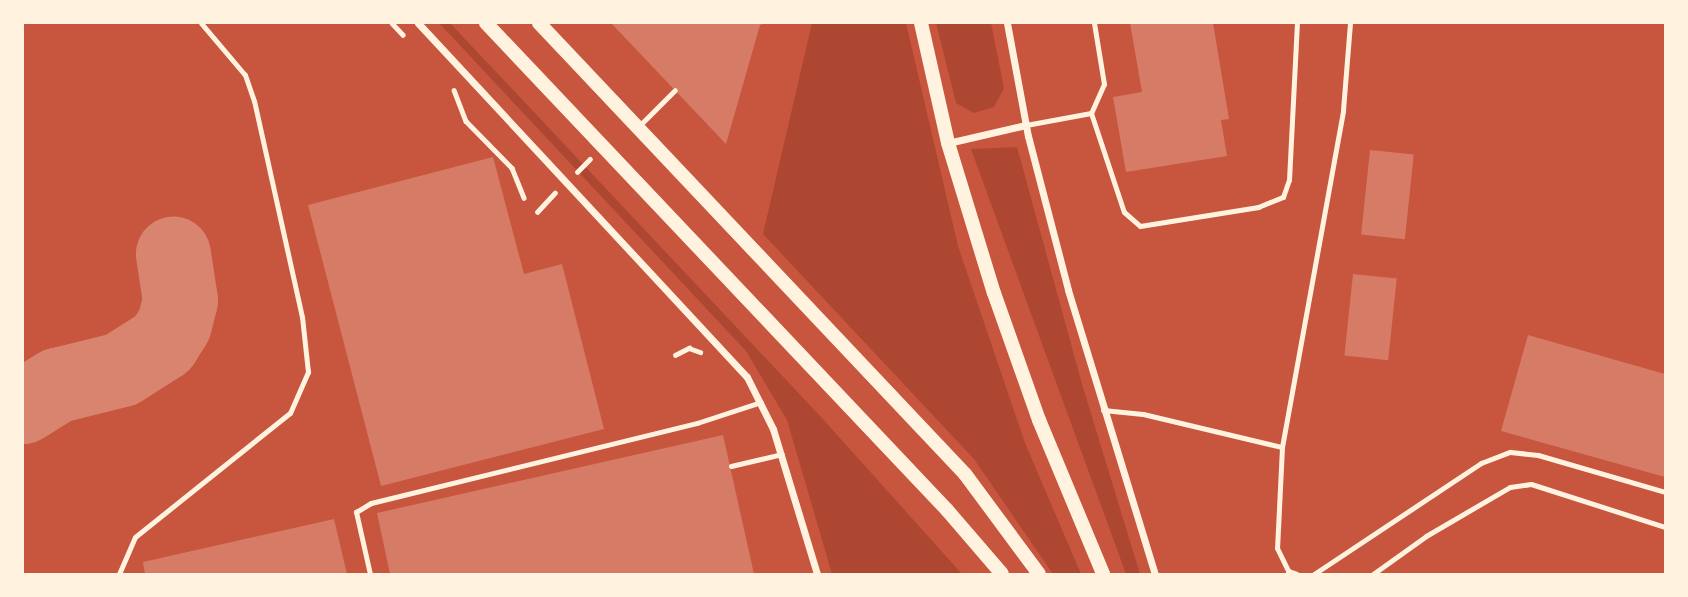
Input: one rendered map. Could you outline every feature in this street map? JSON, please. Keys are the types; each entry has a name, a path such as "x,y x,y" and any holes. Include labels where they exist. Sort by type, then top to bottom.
{"main road":[{"path":"486,23 839,396 1002,574"},
{"path":"539,23 965,474 1039,574"},
{"path":"921,23 948,143 1014,354 1103,574"}],"street":[{"path":"418,23 723,345 761,402 782,454 817,574"},
{"path":"1007,23 1026,125 1102,410 1155,574"},
{"path":"948,143 1026,125"}],"lane":[{"path":"119,574 135,537 290,412 308,372 302,317 254,101 245,75 201,23"},
{"path":"1094,23 1104,84 1091,113 1124,212 1140,226 1275,204 1283,197 1289,180 1297,23"},
{"path":"1297,574 1289,571 1277,548 1282,447 1343,110 1350,23"},
{"path":"638,127 675,90"},
{"path":"1026,125 1091,113"},
{"path":"370,574 356,512 372,503 696,423 761,402"},
{"path":"1102,410 1143,414 1282,447"},
{"path":"1314,574 1481,463 1510,452 1538,455 1665,492"},
{"path":"731,466 782,454"},
{"path":"1373,574 1437,529 1510,487 1531,484 1665,527"}],"path":[{"path":"392,23 410,43"},
{"path":"446,82 466,121 512,168 524,198"}],"shaded area":[{"path":"439,23 450,23 821,417 962,574 832,574 787,420 746,351"},
{"path":"812,23 906,23 958,246 1025,443 1081,574 1053,574 974,459 763,234"},
{"path":"936,23 991,23 1004,88 994,107 974,113 956,103"},
{"path":"1017,147 1082,384 1140,574 1126,574 971,149"}],"building":[{"path":"611,23 766,23 760,25 726,144"},
{"path":"1130,23 1213,23 1229,119 1221,120 1227,156 1126,172 1113,97 1142,92"},
{"path":"1370,150 1414,155 1405,239 1361,235"},
{"path":"493,157 524,274 562,264 604,429 381,486 308,205"},
{"path":"1353,274 1397,279 1388,360 1344,356"},
{"path":"1528,335 1665,374 1665,477 1501,431"},
{"path":"723,435 754,574 390,574 377,513"},
{"path":"334,519 347,574 145,574 143,562"}],"taxiway":[{"path":"23,406 57,385 121,369 162,343 174,324 180,300 173,254"}]}
